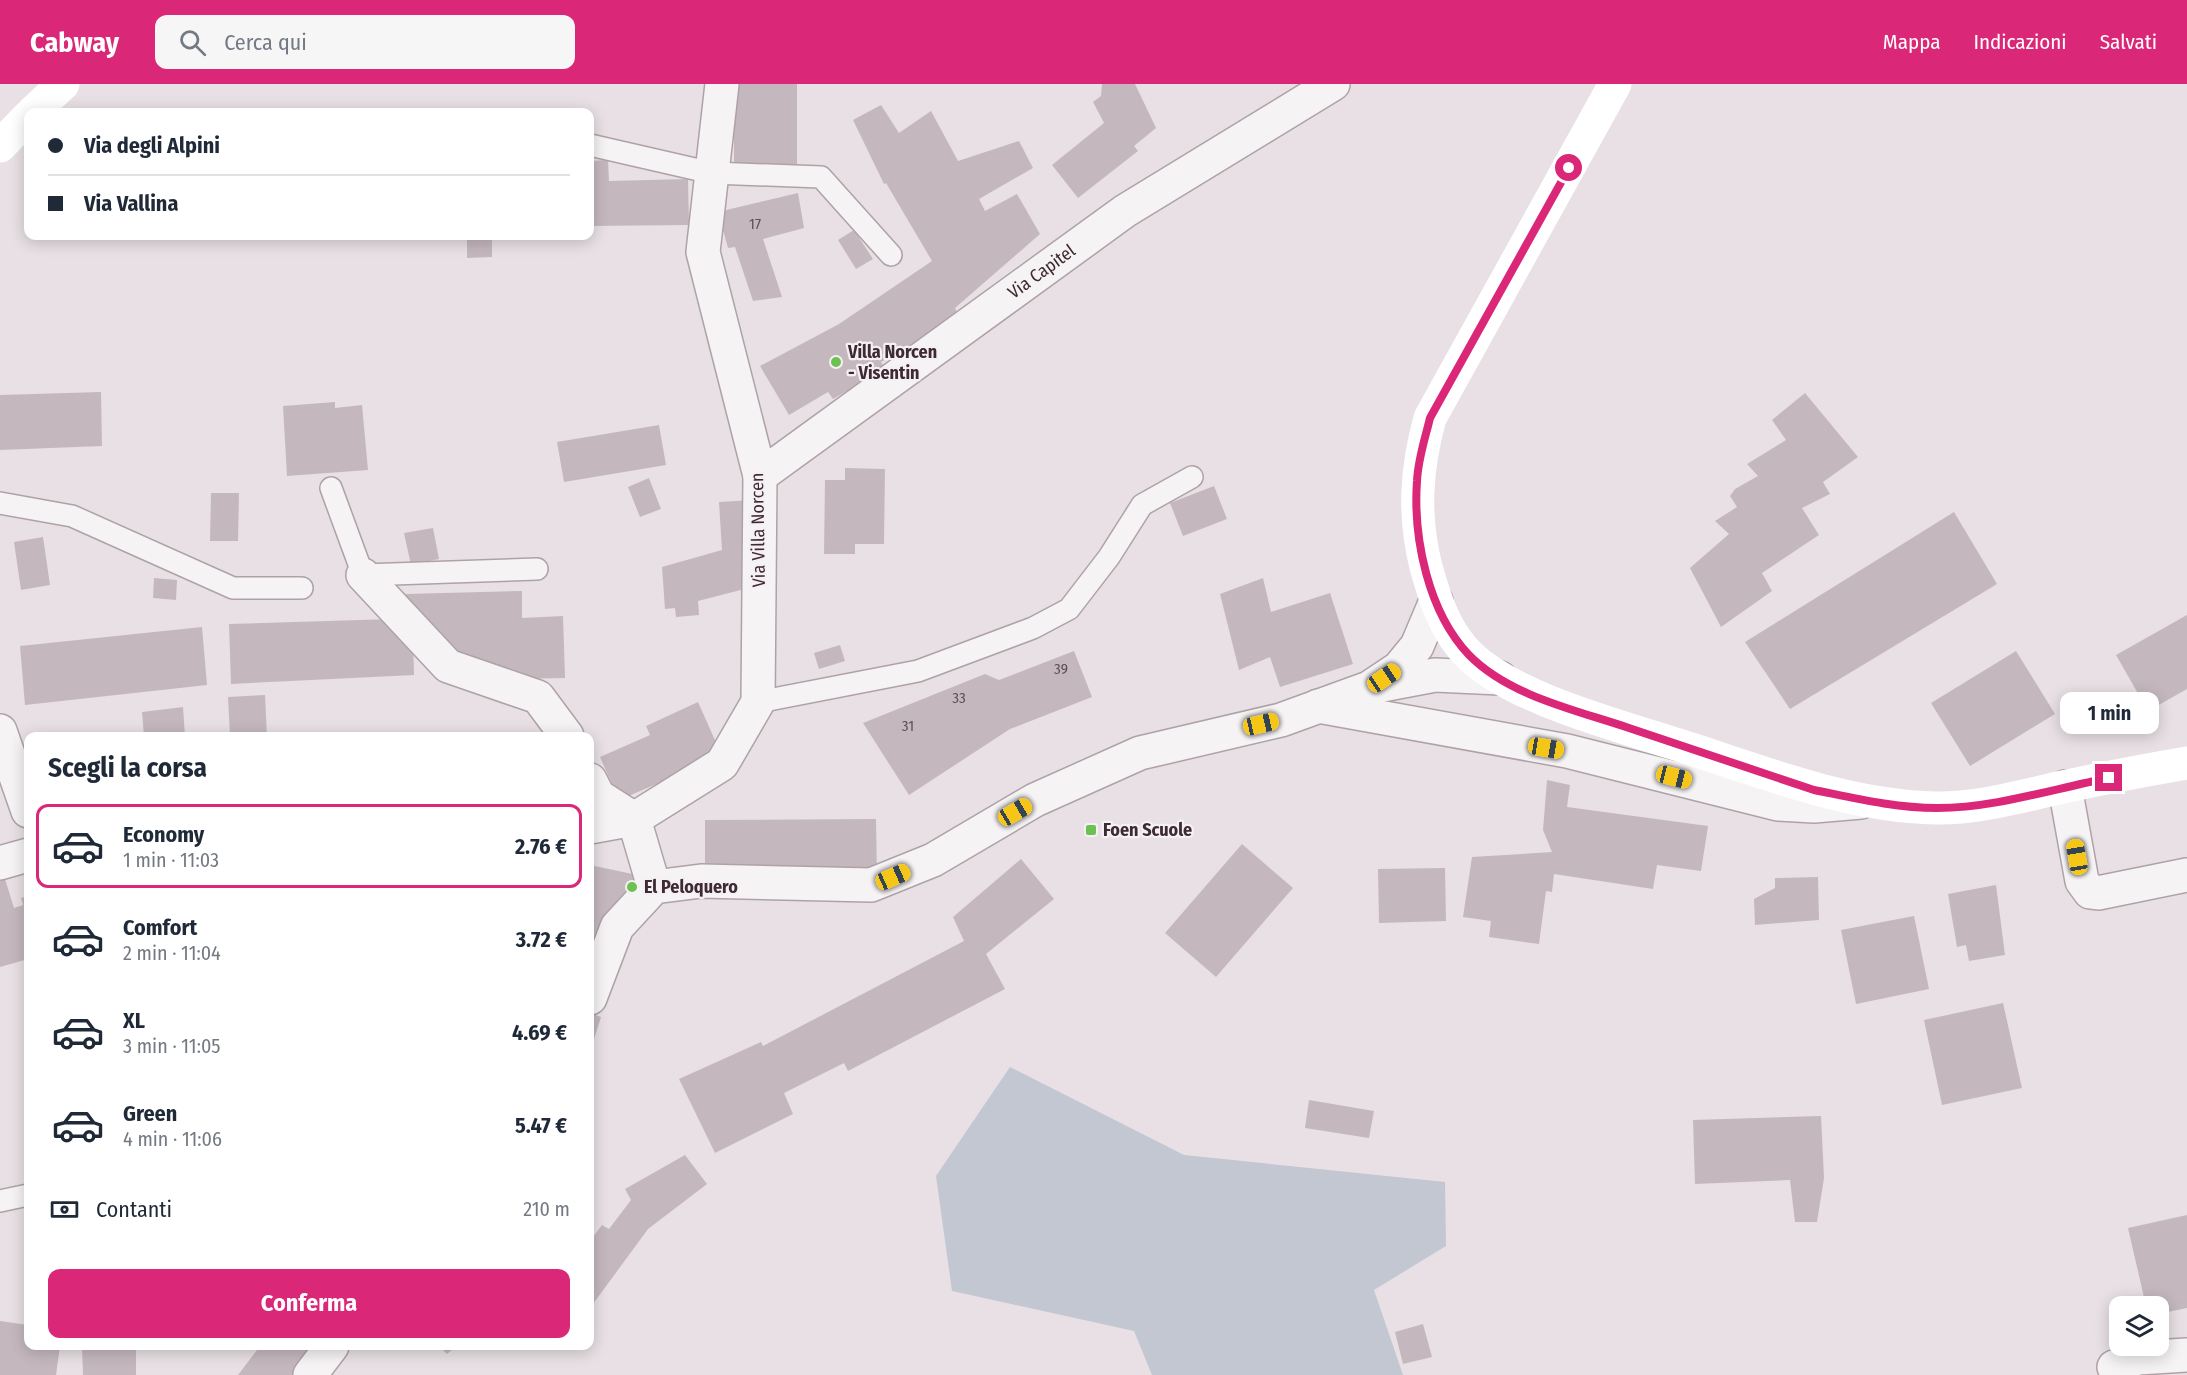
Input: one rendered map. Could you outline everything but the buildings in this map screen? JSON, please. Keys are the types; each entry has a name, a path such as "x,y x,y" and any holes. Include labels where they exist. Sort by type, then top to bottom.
{"main road":[{"path":"37,108 63,84"},
{"path":"1615,84 1430,418 1417,480 1417,512 1421,547 1436,601 1450,631 1470,656 1500,678 1563,705 1814,790 1899,806 1969,806 2187,763"},
{"path":"0,146 24,121"}],"street":[{"name":"Via Villa Norcen","path":"634,819 722,764 758,702 760,476 703,252 722,84"},
{"name":"Via Capitel","path":"760,476 1125,211 1333,84"},
{"path":"363,575 448,666 538,697 564,732"},
{"path":"1370,688 1399,668 1417,646 1436,601"},
{"path":"594,987 617,927 654,887 701,881 871,885 933,860 1035,800 1140,753 1281,720 1370,688 1435,675 1500,678"},
{"path":"1318,706 1567,751 1778,804 1814,806 1869,801"},
{"path":"0,730 24,799"},
{"path":"2065,787 2082,881 2090,892 2098,893 2187,874"},
{"path":"594,788 598,796 634,819 654,887"},
{"path":"594,826 634,819"},
{"path":"0,863 24,856"},
{"path":"310,1375 329,1350"},
{"path":"2114,1367 2138,1358 2187,1355"}],"lane":[{"path":"594,146 712,173 821,177 891,255"},
{"path":"758,702 918,672 1042,623 1069,609 1109,557 1142,505 1192,477"},
{"path":"331,488 363,575 537,568"},
{"path":"0,503 72,516 233,588 303,588"},
{"path":"0,1201 24,1195"}],"shaded area":[{"path":"1010,1067 1184,1155 1445,1182 1446,1246 1374,1290 1403,1375 1152,1375 1134,1331 952,1291 936,1176"}],"place":[{"name":"Villa Norcen - Visentin","path":"836,362"},
{"name":"Foen Scuole","path":"1091,830"},
{"name":"El Peloquero","path":"632,887"}],"route":[{"path":"1569,168 1430,418 1421,451 1417,480 1417,512 1421,547 1436,601 1450,631 1470,656 1500,678 1531,694 1814,790 1855,798 1899,806 1937,808 1969,806 2109,778"}]}
